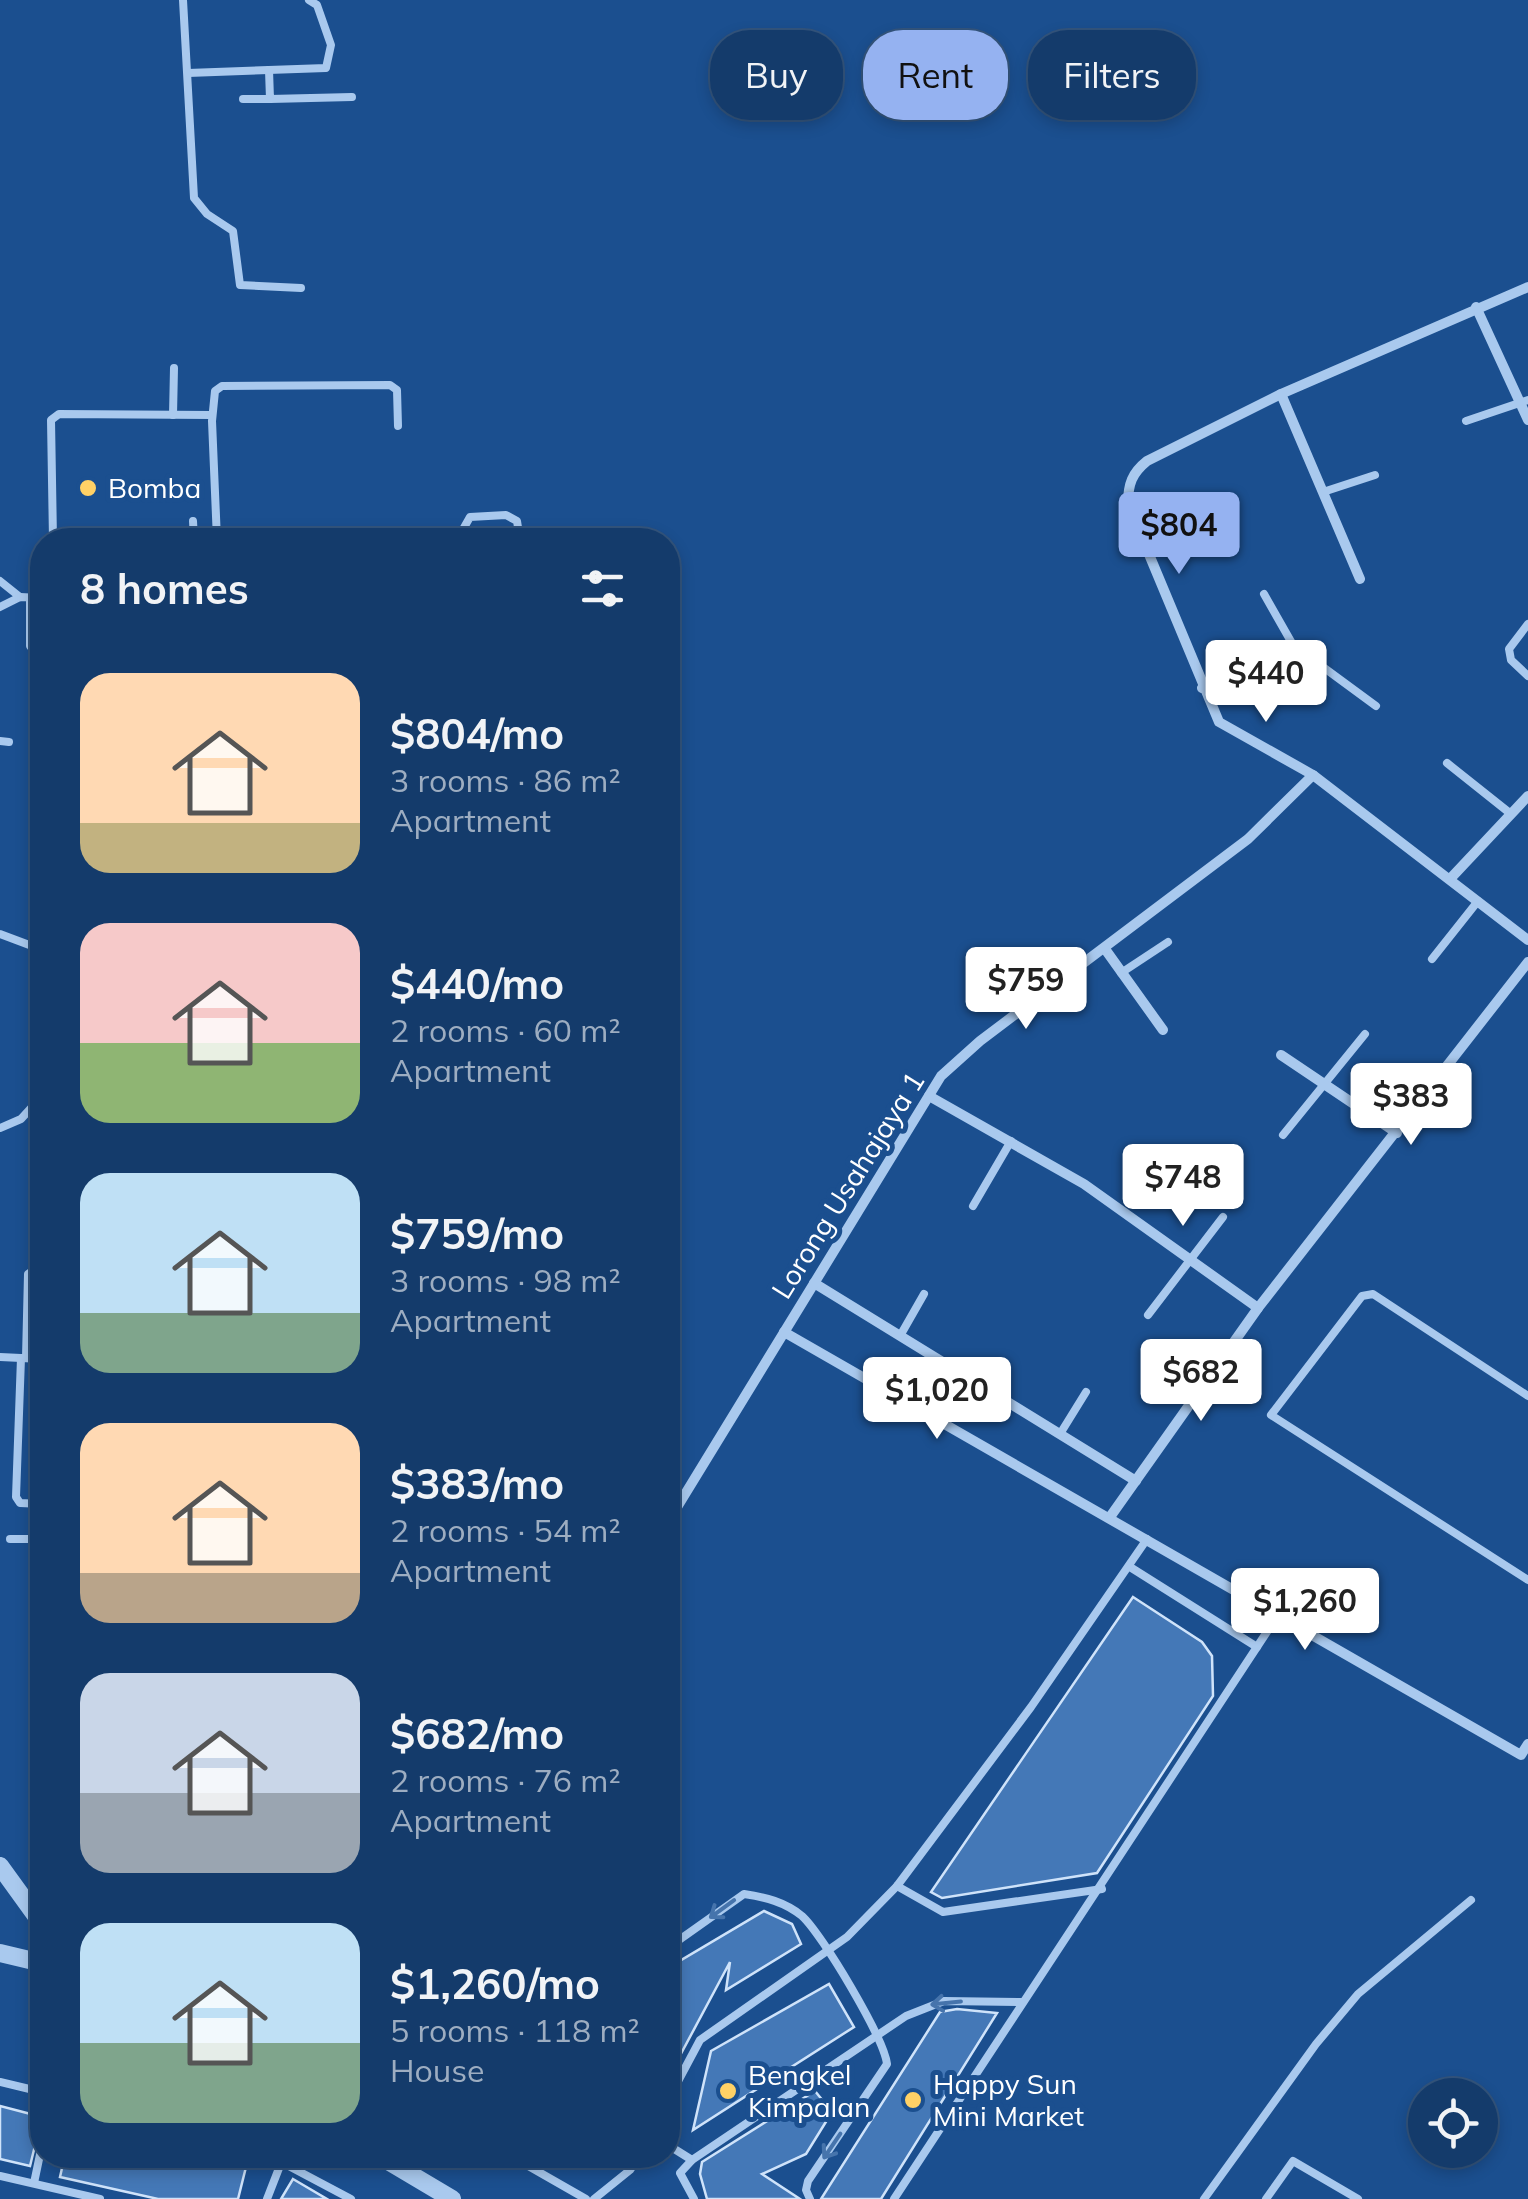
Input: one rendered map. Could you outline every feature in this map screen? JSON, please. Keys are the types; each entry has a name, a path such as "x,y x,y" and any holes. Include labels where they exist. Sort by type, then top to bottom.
{"street":[{"path":"1528,287 1476,306 1281,394 1148,461 1130,480 1128,504 1219,722 1313,774 1528,940"},
{"path":"1476,306 1524,401 1528,420"},
{"path":"1281,394 1360,580"},
{"path":"1202,688 1294,645"},
{"name":"Lorong Usahajaya 1","path":"680,1502 941,1076 980,1041 1248,839 1313,774"},
{"path":"1450,880 1528,796"},
{"path":"1105,949 1163,1030"},
{"path":"1110,1517 1258,1308 1528,962"},
{"path":"1281,1055 1397,1133"},
{"path":"929,1096 1084,1184 1258,1308"},
{"path":"814,1283 1136,1481"},
{"path":"784,1332 1520,1755 1528,1744"},
{"path":"0,1866 30,1907"},
{"path":"0,1952 30,1960"},
{"path":"400,2168 452,2199"}],"lane":[{"path":"183,0 194,198 207,214 232,231 240,285 301,288"},
{"path":"188,73 326,68 331,45 317,5 309,0"},
{"path":"269,70 270,99"},
{"path":"244,99 352,98"},
{"path":"173,415 174,368"},
{"path":"217,528 212,415 215,391 222,386 390,386 397,390 398,426"},
{"path":"1466,421 1524,401"},
{"path":"53,528 51,420 58,414 212,415"},
{"path":"1323,492 1374,475"},
{"path":"461,528 470,517 506,515 518,522 519,528"},
{"path":"193,521 193,528"},
{"path":"0,582 25,597"},
{"path":"1264,594 1294,645 1376,706"},
{"path":"25,597 30,646"},
{"path":"0,608 30,597"},
{"path":"1528,624 1509,649 1512,660 1528,676"},
{"path":"1447,764 1512,814"},
{"path":"1432,959 1478,901"},
{"path":"0,934 30,945"},
{"path":"1121,973 1168,942"},
{"path":"1284,1135 1365,1034"},
{"path":"0,1128 21,1119 30,1109"},
{"path":"973,1206 1011,1141"},
{"path":"1148,1316 1223,1216"},
{"path":"30,1273 16,1497 20,1503 30,1503"},
{"path":"900,1336 924,1294"},
{"path":"1528,1396 1374,1294 1362,1296 1271,1415 1528,1580"},
{"path":"0,1357 30,1358"},
{"path":"1060,1434 1086,1392"},
{"path":"10,1539 30,1539"},
{"path":"680,2078 700,2040 847,1938 897,1886 1148,1539"},
{"path":"1130,1567 1257,1647"},
{"path":"894,2199 1022,2002 1102,1888 1278,1614"},
{"path":"897,1886 942,1912 1102,1888"},
{"path":"680,1939 744,1894 775,1900 802,1917 878,2034 888,2064 808,2181 810,2199"},
{"path":"1204,2199 1316,2044 1358,1994 1471,1900"},
{"path":"694,2199 680,2174 692,2160 924,2006 944,2001 1022,2002"},
{"path":"0,2082 30,2089"},
{"path":"680,2152 692,2160"},
{"path":"1266,2199 1292,2161 1358,2199"},
{"path":"34,2184 37,2168"},
{"path":"267,2199 279,2168"},
{"path":"291,2168 351,2199"},
{"path":"539,2168 586,2199"},
{"path":"594,2199 631,2168"},
{"path":"0,2176 100,2199"}],"building":[{"path":"1133,1597 1202,1642 1212,1656 1213,1696 1097,1873 942,1898 931,1892"},
{"path":"764,1911 792,1924 801,1944 726,1990 730,1962 680,2056 680,1961"},
{"name":"Bengkel Kimpalan","path":"829,1984 854,2027 693,2130 711,2051"},
{"name":"Happy Sun Mini Market","path":"957,2009 997,2013 881,2199 821,2199 940,2012"},
{"path":"815,2091 832,2112 806,2154 762,2174 800,2199 707,2199 700,2174 702,2162"},
{"path":"0,2106 30,2114 30,2166 0,2159"},
{"path":"62,2168 246,2168 238,2199 158,2199 60,2177"},
{"path":"293,2179 327,2199 281,2199"}],"place":[{"name":"Bomba","path":"88,488"},
{"name":"Bengkel Kimpalan","path":"728,2091"},
{"name":"Happy Sun Mini Market","path":"913,2100"}]}
